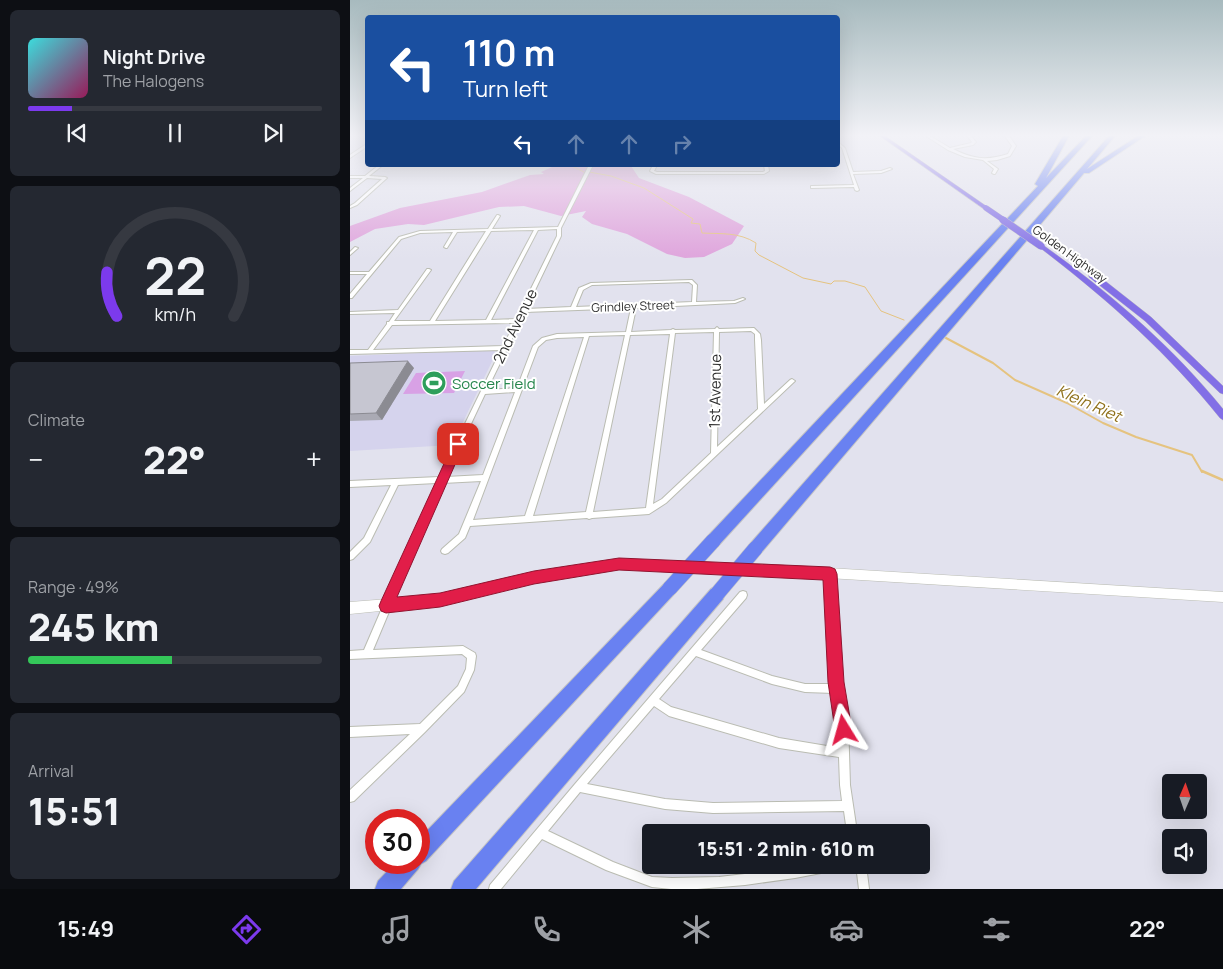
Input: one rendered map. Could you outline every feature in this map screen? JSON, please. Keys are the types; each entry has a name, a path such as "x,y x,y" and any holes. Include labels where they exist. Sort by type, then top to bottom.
{"highway":[{"path":"1025,208 1042,177"},
{"path":"430,842 1053,177"},
{"path":"1048,212 1077,177"},
{"path":"462,889 918,363 984,281 1082,177"},
{"path":"386,889 399,874"}],"main road":[{"name":"Golden Highway","path":"944,177 990,208"},
{"name":"Golden Highway","path":"947,177 1043,245 1136,320 1170,353 1223,416"},
{"name":"Golden Highway","path":"1043,245 1096,278 1148,318 1223,391"}],"street":[{"path":"350,190 365,177"},
{"path":"350,207 385,179 371,177"},
{"name":"2nd Avenue","path":"366,654 386,606 402,575 441,480 485,392 504,348 559,236 559,228 585,177"},
{"path":"852,177 857,190"},
{"path":"812,187 855,186"},
{"path":"432,322 498,216"},
{"path":"351,294 400,238 420,232 559,228"},
{"path":"488,320 536,229"},
{"path":"446,247 456,231"},
{"path":"350,254 356,248"},
{"path":"369,352 429,270"},
{"path":"350,273 370,273"},
{"path":"573,309 581,289 587,285 694,282 694,304"},
{"name":"Grindley Street","path":"522,311 735,302 743,299"},
{"path":"589,516 634,306"},
{"path":"350,313 398,311"},
{"path":"389,323 517,321"},
{"path":"445,551 462,536 468,523 518,390 540,341 550,337 749,328 757,334 762,409"},
{"name":"1st Avenue","path":"714,453 716,329"},
{"path":"649,512 673,331"},
{"path":"528,519 587,335"},
{"path":"350,352 504,348"},
{"path":"468,523 649,512 664,501 792,381"},
{"path":"485,392 518,390"},
{"path":"350,484 484,478"},
{"path":"350,557 367,540 396,482"},
{"path":"350,608 440,600 534,578 619,564 762,569 1223,598"},
{"path":"830,574 837,689 843,721 847,806 850,824"},
{"path":"494,889 578,787 743,595"},
{"path":"350,656 463,650 472,656 470,670 461,689 422,730 350,797"},
{"path":"695,652 772,680 806,688 837,689"},
{"path":"653,700 668,711 779,743 844,753"},
{"path":"350,732 422,730"},
{"path":"578,787 680,806 713,808 847,806"},
{"path":"540,832 578,852 654,883 686,886 734,884 789,874"},
{"path":"862,874 864,889"}],"shaded area":[{"path":"523,177 639,177 689,197 744,226 732,244 704,257 685,258 667,254 627,234 592,224 582,217 586,211 561,216 524,206 499,207 424,225 408,224 375,229 350,242 350,226 400,208 482,192"},
{"path":"493,350 496,353 452,445 350,451 350,356"},
{"name":"Soccer Field","path":"465,371 454,393 403,394 416,373"}],"building":[{"path":"408,361 376,413 350,414 350,363"}],"waterway":[{"name":"Klein Riet","path":"615,177 644,188 693,219 691,223 700,224 702,233 730,234 750,239 756,243 755,251 759,255 803,278 831,284 834,281 845,281 865,287 881,311 904,320"},
{"name":"Klein Riet","path":"946,338 993,363 1015,380 1067,403 1103,423 1136,437 1192,455 1202,472"},
{"name":"Klein Riet","path":"1202,471 1223,480"}],"place":[{"name":"Soccer Field","path":"434,383"}],"route":[{"path":"458,444 402,575 386,606 440,600 534,578 619,564 762,569 830,574 836,682 844,730"}]}
